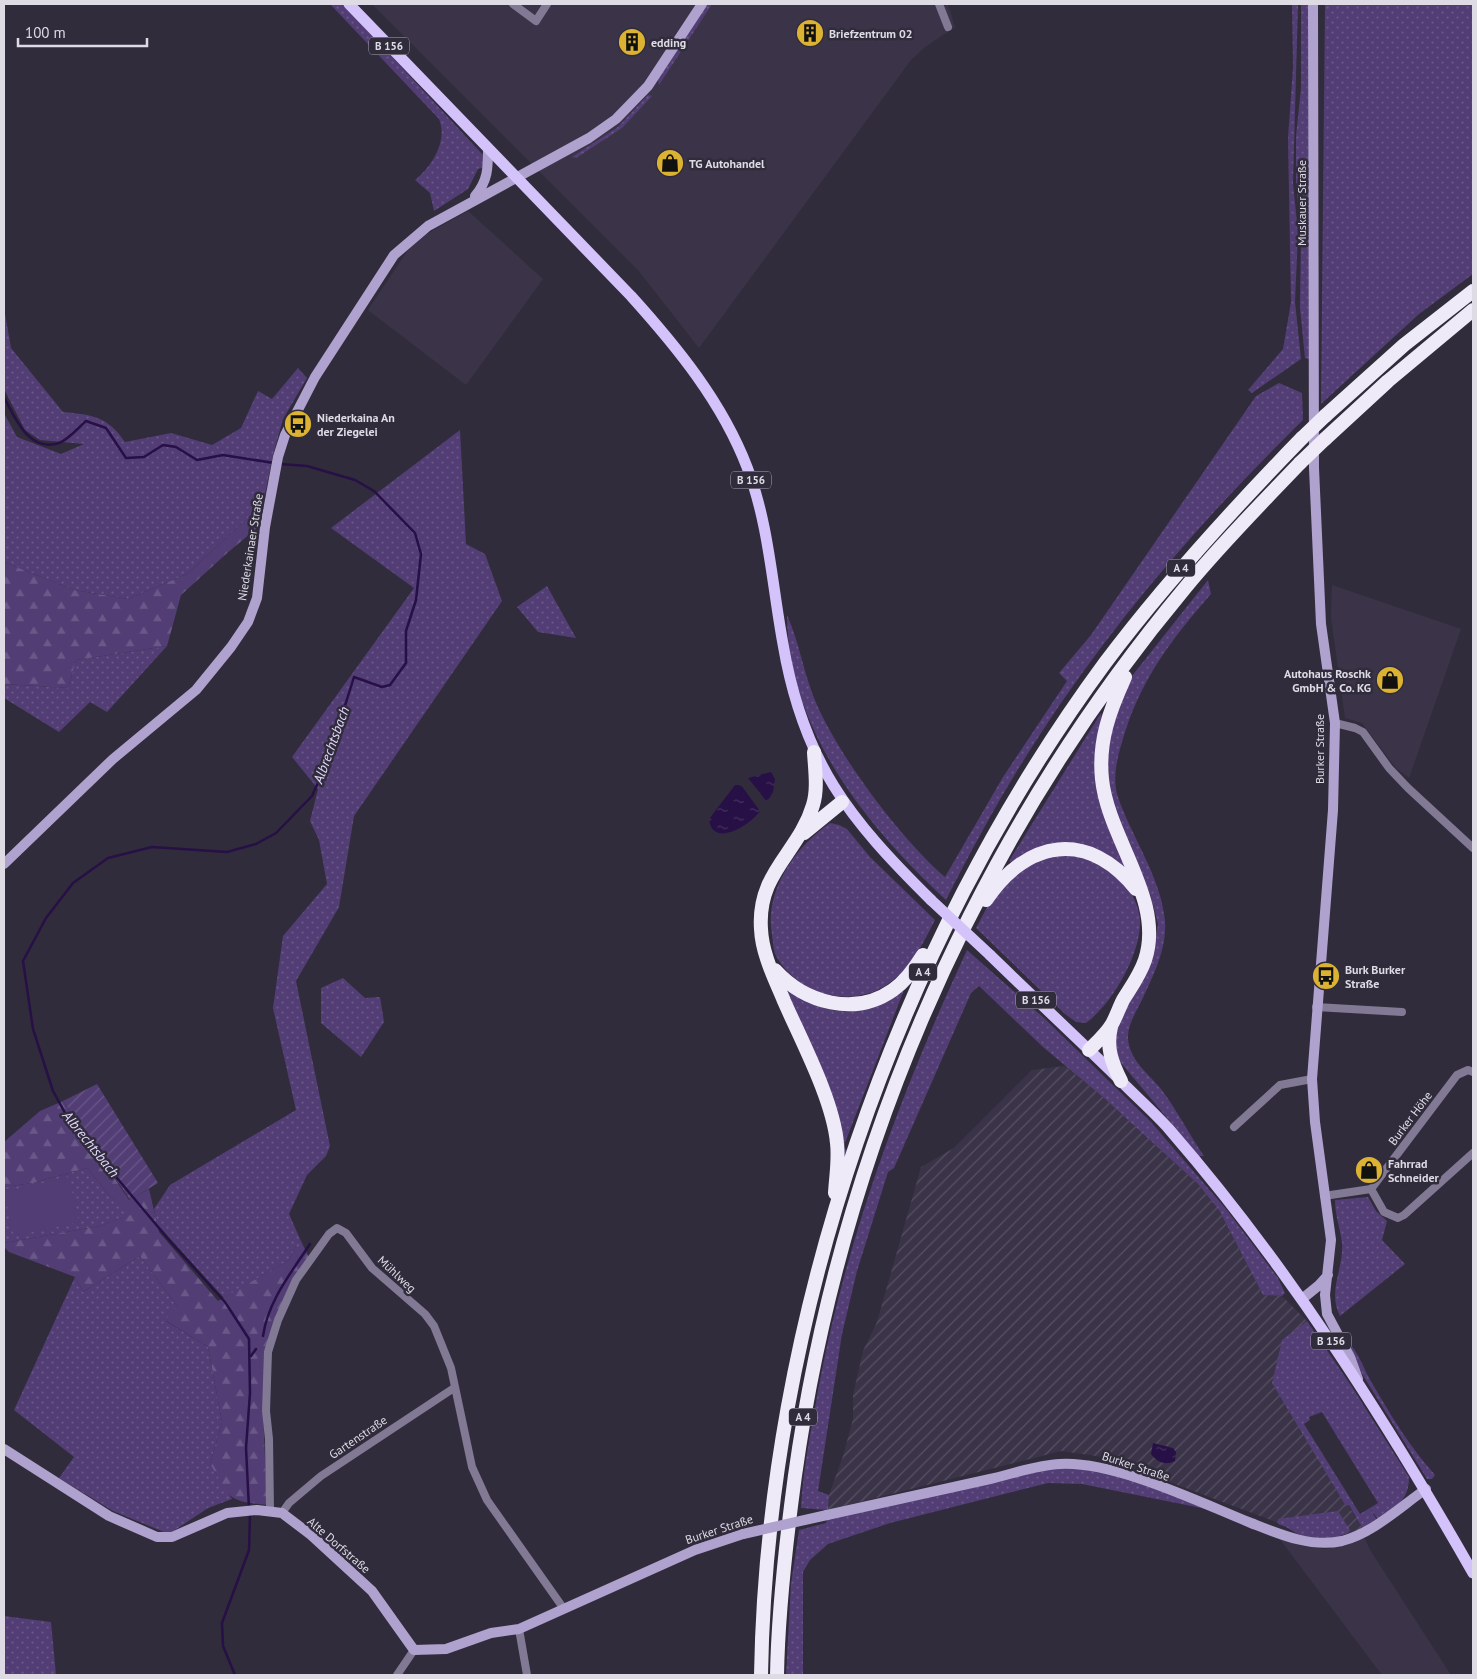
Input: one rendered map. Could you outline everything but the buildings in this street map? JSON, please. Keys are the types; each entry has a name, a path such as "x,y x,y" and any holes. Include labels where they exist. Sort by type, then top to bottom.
{"highway":[{"name":"A 4","path":"761,1675 768,1553 777,1476 803,1332 834,1214 864,1120 918,982 953,911 1024,786 1104,665 1198,547 1302,438 1404,345 1473,291"},
{"name":"A 4","path":"777,1675 784,1561 794,1478 810,1381 825,1310 855,1201 886,1109 930,1000 985,886 1037,795 1080,728 1136,651 1191,581 1300,463 1388,381 1473,310"},
{"path":"1121,1082 1111,1058 1109,1042 1112,1024 1122,1002 1142,968 1148,952 1149,924 1141,895 1107,806 1101,768 1102,741 1109,713 1136,651"},
{"path":"814,752 816,787 813,805 794,842 770,878 763,900 761,933 770,965 833,1121 838,1155 834,1214"},
{"path":"794,842 828,811 842,802"},
{"path":"955,947 1000,880 1022,862 1039,854 1068,850 1096,856 1120,871 1141,895"},
{"path":"770,965 791,985 813,998 840,1004 867,1003 894,990 909,976 953,911"},
{"path":"1086,1047 1122,1002"},
{"path":"1086,1047 1112,1024"}],"main road":[{"name":"B 156","path":"349,4 668,337 700,380 724,418 747,467 762,518 789,679 798,713 814,752 842,802 879,847 931,900 1121,1082 1180,1143 1226,1199 1302,1298 1360,1384 1426,1489 1473,1573"}],"street":[{"path":"513,4 536,21 547,4"},
{"name":"Niederkainaer Straße","path":"4,864 113,759 196,690 231,647 248,622 257,598 265,527 278,457 285,435 315,377 394,255 428,226 589,138 628,108 662,66 702,4"},
{"path":"939,4 948,27"},
{"name":"Muskauer Straße","path":"1313,4 1313,402"},
{"name":"Niederkainaer Straße","path":"469,202 483,187 488,172 488,149"},
{"name":"Burker Straße","path":"1313,402 1318,586 1321,624 1335,723 1332,819 1316,1007 1312,1079 1324,1196 1331,1240 1325,1295 1327,1314 1350,1357 1360,1384"},
{"path":"1335,723 1363,732 1399,779 1473,848"},
{"path":"1316,1007 1402,1012"},
{"name":"Burker Höhe","path":"1371,1189 1456,1075 1468,1070 1473,1072"},
{"path":"1234,1127 1280,1084 1312,1079"},
{"path":"1324,1196 1371,1189 1384,1212 1398,1218 1404,1215 1473,1153"},
{"name":"Mühlweg","path":"270,1510 266,1404 268,1352 278,1320 296,1280 328,1234 337,1228 346,1233 372,1268 425,1314 434,1326 451,1368 472,1467 487,1500 564,1609"},
{"path":"1302,1298 1318,1286 1328,1274"},
{"name":"Gartenstraße","path":"282,1513 289,1503 321,1476 454,1388"},
{"name":"Alte Dorfstraße","path":"4,1449 108,1516 157,1537 172,1537 214,1516 239,1510 270,1510 282,1513 311,1536 372,1591 414,1650"},
{"name":"Burker Straße","path":"564,1609 696,1550 743,1534 1060,1464 1106,1468 1279,1533 1306,1541 1325,1543 1344,1540 1358,1535 1379,1523 1426,1489"},
{"path":"397,1675 414,1650 446,1649 491,1633 519,1629 564,1609"},
{"path":"519,1629 527,1675"}],"shaded area":[{"path":"372,4 948,4 955,27 925,47 911,60 699,348 638,270"},
{"path":"468,211 543,279 466,385 368,310 408,250 425,235"},
{"path":"1332,585 1461,629 1409,778 1396,768 1362,723 1345,718 1331,617"},
{"path":"1065,1066 1104,1098 1198,1184 1219,1210 1263,1295 1282,1296 1307,1321 1282,1341 1272,1383 1363,1529 1337,1537 1299,1535 1289,1527 1103,1457 1061,1451 828,1510 829,1495 843,1456 853,1419 853,1395 863,1351 877,1322 921,1167 954,1148 1032,1070"},
{"path":"1364,1537 1370,1550 1451,1675 1382,1675 1279,1538 1303,1546 1324,1549 1343,1546"}],"green space":[{"path":"330,4 343,4 483,155 485,167 478,169 468,189 434,211 430,193 415,180 427,168 437,153 441,136 439,119"},
{"path":"708,4 712,4 659,85 658,80"},
{"path":"1292,4 1298,4 1293,183 1298,233 1295,302 1301,359 1252,393 1248,390 1283,349 1291,302 1288,138 1293,67"},
{"path":"1301,4 1308,4 1309,359 1305,358 1300,308 1301,235 1296,183 1296,136 1301,88"},
{"path":"1325,4 1473,4 1473,274 1419,314 1321,404"},
{"path":"648,95 652,96 622,128 576,158 572,157 618,127"},
{"path":"4,308 11,348 63,412 98,418 112,427 125,442 171,433 212,445 241,428 258,391 272,399 298,368 307,378 283,419 263,504 187,574 128,599 74,590 4,562 4,413 17,437 61,454 84,444 40,440 25,430 4,389"},
{"path":"1279,383 1302,393 1303,420 1197,530 1131,608 1100,649 1070,690 1015,773 946,900 888,840 861,807 837,772 817,736 801,697 791,657 787,615 817,705 841,749 856,773 891,820 945,877 1003,777 1067,681 1059,673 1091,635 1256,396"},
{"path":"460,430 466,544 485,554 502,601 354,816 339,907 296,981 330,1146 326,1156 307,1175 289,1214 300,1239 289,1260 224,1298 157,1224 154,1209 170,1185 296,1110 273,1008 283,936 327,884 319,840 310,821 318,789 292,757 414,588 331,528"},
{"path":"263,504 257,528 181,595 167,646 76,660 68,688 4,684 4,562 74,590 128,599 187,574"},
{"path":"1208,580 1211,594 1182,628 1147,680 1129,720 1115,776 1118,797 1152,873 1158,889 1165,921 1162,952 1151,981 1132,1019 1128,1034 1129,1047 1140,1066 1167,1097 1204,1156 1199,1156 1116,1057 1113,1035 1116,1023 1148,969 1153,956 1158,924 1151,897 1111,801 1106,748 1128,681"},
{"path":"547,586 576,638 538,632 517,607"},
{"path":"167,646 107,712 90,702 59,732 4,698 4,684 68,688 76,660"},
{"path":"1101,713 1102,717 1097,742 1131,874 1119,865 1037,848 1012,863 1009,861"},
{"path":"830,823 847,829 870,857 935,920 917,953 906,968 892,981 877,990 861,995 844,997 812,989 797,980 785,968 775,954 774,949 771,919 773,902 785,871 805,844"},
{"path":"1062,852 1094,858 1109,867 1128,888 1137,904 1139,913 1139,934 1130,963 1106,1004 1086,1023 1076,1022 1065,1014 976,928 992,898 1018,869"},
{"path":"967,950 1044,1018 1151,1122 1226,1209 1278,1278 1285,1293 1282,1296 1263,1295 1219,1210 1198,1184 1104,1098 1043,1047 979,986 971,993 894,1168 888,1172 857,1271 842,1334 818,1491 829,1495 828,1510 801,1508 806,1462 819,1385 831,1328 861,1217 899,1109"},
{"path":"343,978 365,998 380,997 384,1022 361,1057 321,1023 321,988"},
{"path":"785,985 816,1004 843,1011 871,1006 904,990 843,1148 847,1150 837,1179 840,1161"},
{"path":"97,1084 158,1183 130,1200 63,1101"},
{"path":"63,1101 129,1200 149,1189 159,1232 218,1301 289,1260 300,1239 310,1260 272,1336 263,1411 267,1505 243,1502 231,1496 210,1464 222,1422 208,1347 165,1320 177,1306 140,1256 83,1292 75,1277 9,1252 4,1247 4,1243 100,1226 133,1214 109,1195 87,1168 33,1183 4,1187 4,1142 40,1111"},
{"path":"87,1168 109,1195 134,1214 100,1226 4,1243 4,1187 33,1183"},
{"path":"69,1177 79,1222 14,1236 4,1192"},
{"path":"1368,1197 1376,1211 1387,1221 1382,1240 1405,1264 1340,1316 1336,1307 1335,1289 1341,1262 1342,1243 1335,1200"},
{"path":"140,1256 177,1306 166,1321 208,1347 222,1422 210,1464 232,1499 208,1508 169,1534 113,1511 59,1478 74,1457 14,1410 75,1277 83,1292"},
{"path":"1307,1321 1352,1387 1409,1477 1407,1492 1400,1502 1378,1519 1370,1509 1377,1520 1363,1529 1349,1505 1346,1506 1272,1383 1282,1340","holes":["1322,1412 1378,1503 1360,1514 1304,1424 1310,1420 1309,1417"]},
{"path":"1341,1336 1352,1346 1394,1419 1417,1453 1435,1475 1432,1479 1427,1479"},
{"path":"1059,1464 1106,1469 1221,1512 1082,1484 1048,1483 890,1523 828,1544 810,1560 803,1572 803,1675 786,1675 791,1584 799,1530 826,1523 828,1516"},
{"path":"1338,1511 1350,1530 1348,1533 1336,1537 1324,1539 1306,1537 1278,1524 1278,1519"},
{"path":"4,1616 51,1622 56,1675 4,1675"}],"water":[{"path":"771,772 775,779 773,792 767,802 748,778"},
{"path":"735,785 741,785 760,811 741,828 732,832 717,832 712,828 709,819"},
{"path":"1153,1443 1173,1448 1176,1452 1175,1461 1165,1463 1156,1459 1151,1454"}],"waterway":[{"name":"Albrechtsbach","path":"4,397 24,432 39,443 48,445 59,443 70,436 86,421 106,428 126,458 144,457 163,445 176,447 197,460 223,455 274,463"},
{"name":"Albrechtsbach","path":"249,1509 246,1448 250,1393 249,1339 225,1302 169,1240 70,1122 53,1091 33,1029 23,961 46,918 73,883 108,858 152,847 227,852 256,844 276,833 312,796 327,763 354,677 382,687 390,685 406,663 406,631 416,600 421,554 415,533 374,491 355,480 307,466 280,464"},
{"path":"263,1336 275,1299 310,1244"},
{"path":"251,1356 256,1349"},
{"name":"Albrechtsbach","path":"235,1675 223,1646 222,1623 249,1550 250,1515"}],"place":[{"name":"Briefzentrum 02","path":"810,33"},
{"name":"edding","path":"632,42"},
{"name":"TG Autohandel","path":"670,163"},
{"name":"Niederkaina An der Ziegelei","path":"298,424"},
{"name":"Autohaus Roschk GmbH & Co. KG","path":"1390,680"},
{"name":"Burk Burker Straße","path":"1326,976"},
{"name":"Fahrrad Schneider","path":"1369,1170"}]}
